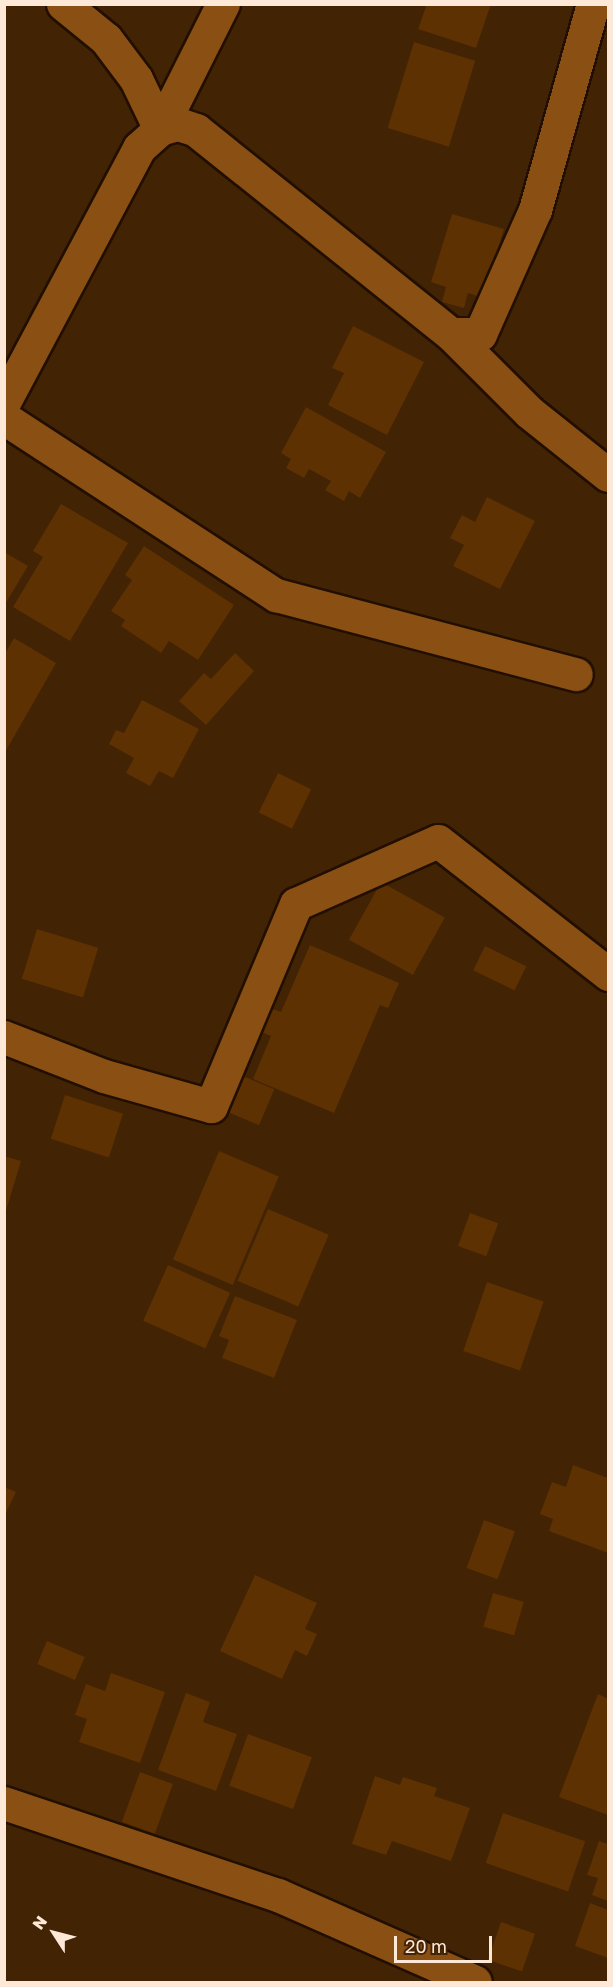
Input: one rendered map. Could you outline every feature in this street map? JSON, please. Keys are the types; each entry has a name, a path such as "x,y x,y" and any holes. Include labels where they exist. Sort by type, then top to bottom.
{"street":[{"path":"63,4 106,39 136,79 160,129"},
{"path":"4,402 139,148 160,129 223,4"},
{"path":"451,334 480,334 490,320 535,210 593,4"},
{"path":"160,129 178,124 196,130 451,334 529,412 609,475"},
{"path":"4,418 276,595 576,674"},
{"path":"4,1037 104,1076 211,1106 296,904 438,841 609,974"},
{"path":"4,1803 278,1895 475,1983"}],"building":[{"path":"427,4 491,4 476,48 418,29"},
{"path":"414,42 475,61 449,147 388,128"},
{"path":"452,214 504,229 483,298 468,293 464,308 442,302 446,287 431,282"},
{"path":"353,326 424,362 387,435 328,405 344,373 332,368"},
{"path":"306,407 386,452 360,498 349,491 344,501 325,490 331,481 309,469 304,478 286,468 291,459 281,453"},
{"path":"487,497 535,521 500,589 453,566 464,545 450,538 462,515 475,522"},
{"path":"61,504 128,543 70,641 13,607 43,557 33,551"},
{"path":"144,546 234,605 198,660 169,641 161,653 121,626 125,620 111,611 132,580 125,575"},
{"path":"4,552 28,566 4,606"},
{"path":"14,638 56,663 4,754 4,655"},
{"path":"235,653 254,671 206,725 179,701 204,673 211,679"},
{"path":"142,700 199,729 173,778 159,771 150,786 126,773 134,758 109,744 116,730 124,733"},
{"path":"278,773 311,789 292,829 259,813"},
{"path":"381,882 445,917 413,975 349,940"},
{"path":"37,929 98,948 83,997 22,979"},
{"path":"310,945 399,983 388,1008 380,1005 334,1113 253,1079 271,1036 259,1031 269,1008 281,1012"},
{"path":"485,946 526,966 515,990 473,970"},
{"path":"243,1076 274,1089 259,1125 228,1112"},
{"path":"65,1095 123,1114 109,1158 51,1139"},
{"path":"219,1151 279,1176 233,1285 173,1260"},
{"path":"4,1156 21,1161 5,1214 4,1214"},
{"path":"268,1209 329,1235 298,1307 238,1281"},
{"path":"470,1213 498,1223 486,1256 458,1246"},
{"path":"168,1265 230,1293 205,1348 143,1321"},
{"path":"487,1282 544,1302 520,1371 463,1351"},
{"path":"235,1296 297,1320 274,1378 222,1358 229,1340 219,1336"},
{"path":"573,1465 608,1478 608,1553 549,1531 553,1519 540,1514 552,1482 566,1487"},
{"path":"4,1487 16,1492 4,1517"},
{"path":"484,1520 515,1531 498,1579 467,1568"},
{"path":"255,1575 317,1603 305,1629 317,1634 307,1656 295,1650 282,1679 220,1651"},
{"path":"493,1593 524,1602 514,1635 483,1627"},
{"path":"47,1641 85,1657 75,1680 37,1664"},
{"path":"111,1673 165,1692 140,1763 79,1742 87,1719 75,1715 86,1684 105,1691"},
{"path":"186,1693 210,1702 203,1722 237,1734 216,1791 158,1770"},
{"path":"598,1694 608,1699 608,1815 559,1797"},
{"path":"248,1734 312,1757 293,1809 229,1786"},
{"path":"140,1772 173,1784 155,1834 122,1822"},
{"path":"375,1776 400,1785 403,1777 437,1788 434,1796 470,1808 451,1861 392,1841 386,1855 352,1844"},
{"path":"503,1813 585,1841 568,1891 486,1863"},
{"path":"599,1841 608,1844 608,1901 592,1895 598,1878 587,1875"},
{"path":"590,1903 608,1910 608,1958 575,1946"},
{"path":"501,1922 535,1934 522,1972 488,1960"}]}
